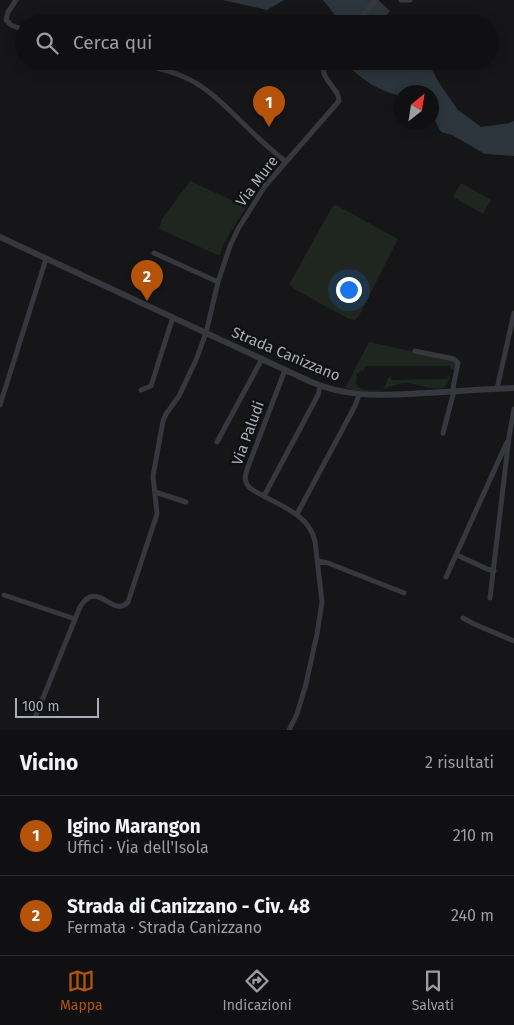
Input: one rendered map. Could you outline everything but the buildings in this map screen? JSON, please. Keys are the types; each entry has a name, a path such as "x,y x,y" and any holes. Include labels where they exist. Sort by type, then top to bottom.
{"street":[{"path":"15,27 6,20 8,12 16,0"},
{"path":"364,15 376,0"},
{"path":"401,0 410,0"},
{"path":"167,70 184,76 210,93 286,162"},
{"name":"Via Mure","path":"75,620 83,603 90,596 96,596 118,606 124,606 128,602 158,509 154,476 163,421 179,396 196,360 206,333 218,282 230,246 244,220 265,186 339,101 338,95 323,70"},
{"name":"Strada Canizzano","path":"0,237 320,386 359,395 514,388"},
{"path":"154,252 218,282"},
{"path":"0,405 46,259"},
{"path":"497,389 514,313"},
{"path":"141,390 150,386 173,317"},
{"path":"415,351 458,361 454,391 443,433"},
{"path":"217,442 262,359"},
{"name":"Via Paludi","path":"285,370 245,479 247,485 254,491 296,514 306,523 315,541 322,602 306,684 289,730"},
{"path":"264,496 318,395 320,386"},
{"path":"296,514 359,395"},
{"path":"490,598 514,409"},
{"path":"446,577 509,437"},
{"path":"155,492 186,502"},
{"path":"457,554 494,571"},
{"path":"318,561 404,593"},
{"path":"4,595 75,620 36,715"},
{"path":"463,618 514,641"}],"shaded area":[{"path":"223,0 284,0 267,10"},
{"path":"323,0 378,0 390,11 387,15 335,15"},
{"path":"353,70 432,70 458,110 481,127 514,121 514,156 485,154 452,135 441,132 439,128 439,85 394,85 394,94 371,84"},
{"path":"190,181 246,207 223,245 220,256 159,229 162,219"},
{"path":"461,183 491,200 483,214 453,197"},
{"path":"336,205 398,239 359,316 355,320 349,319 296,290 290,283 332,207"},
{"path":"369,342 452,360 455,363 454,369 451,370 450,366 365,366 364,370 357,374 356,384 358,387 368,390 383,389 372,391 358,391 345,388"},
{"path":"448,375 450,377 445,386 440,388 406,383 383,389 388,378 391,376 391,380 448,379"}],"place":[{"name":"Igino Marangon","path":"269,127"},
{"name":"Strada di Canizzano - Civ. 48","path":"147,301"}]}
